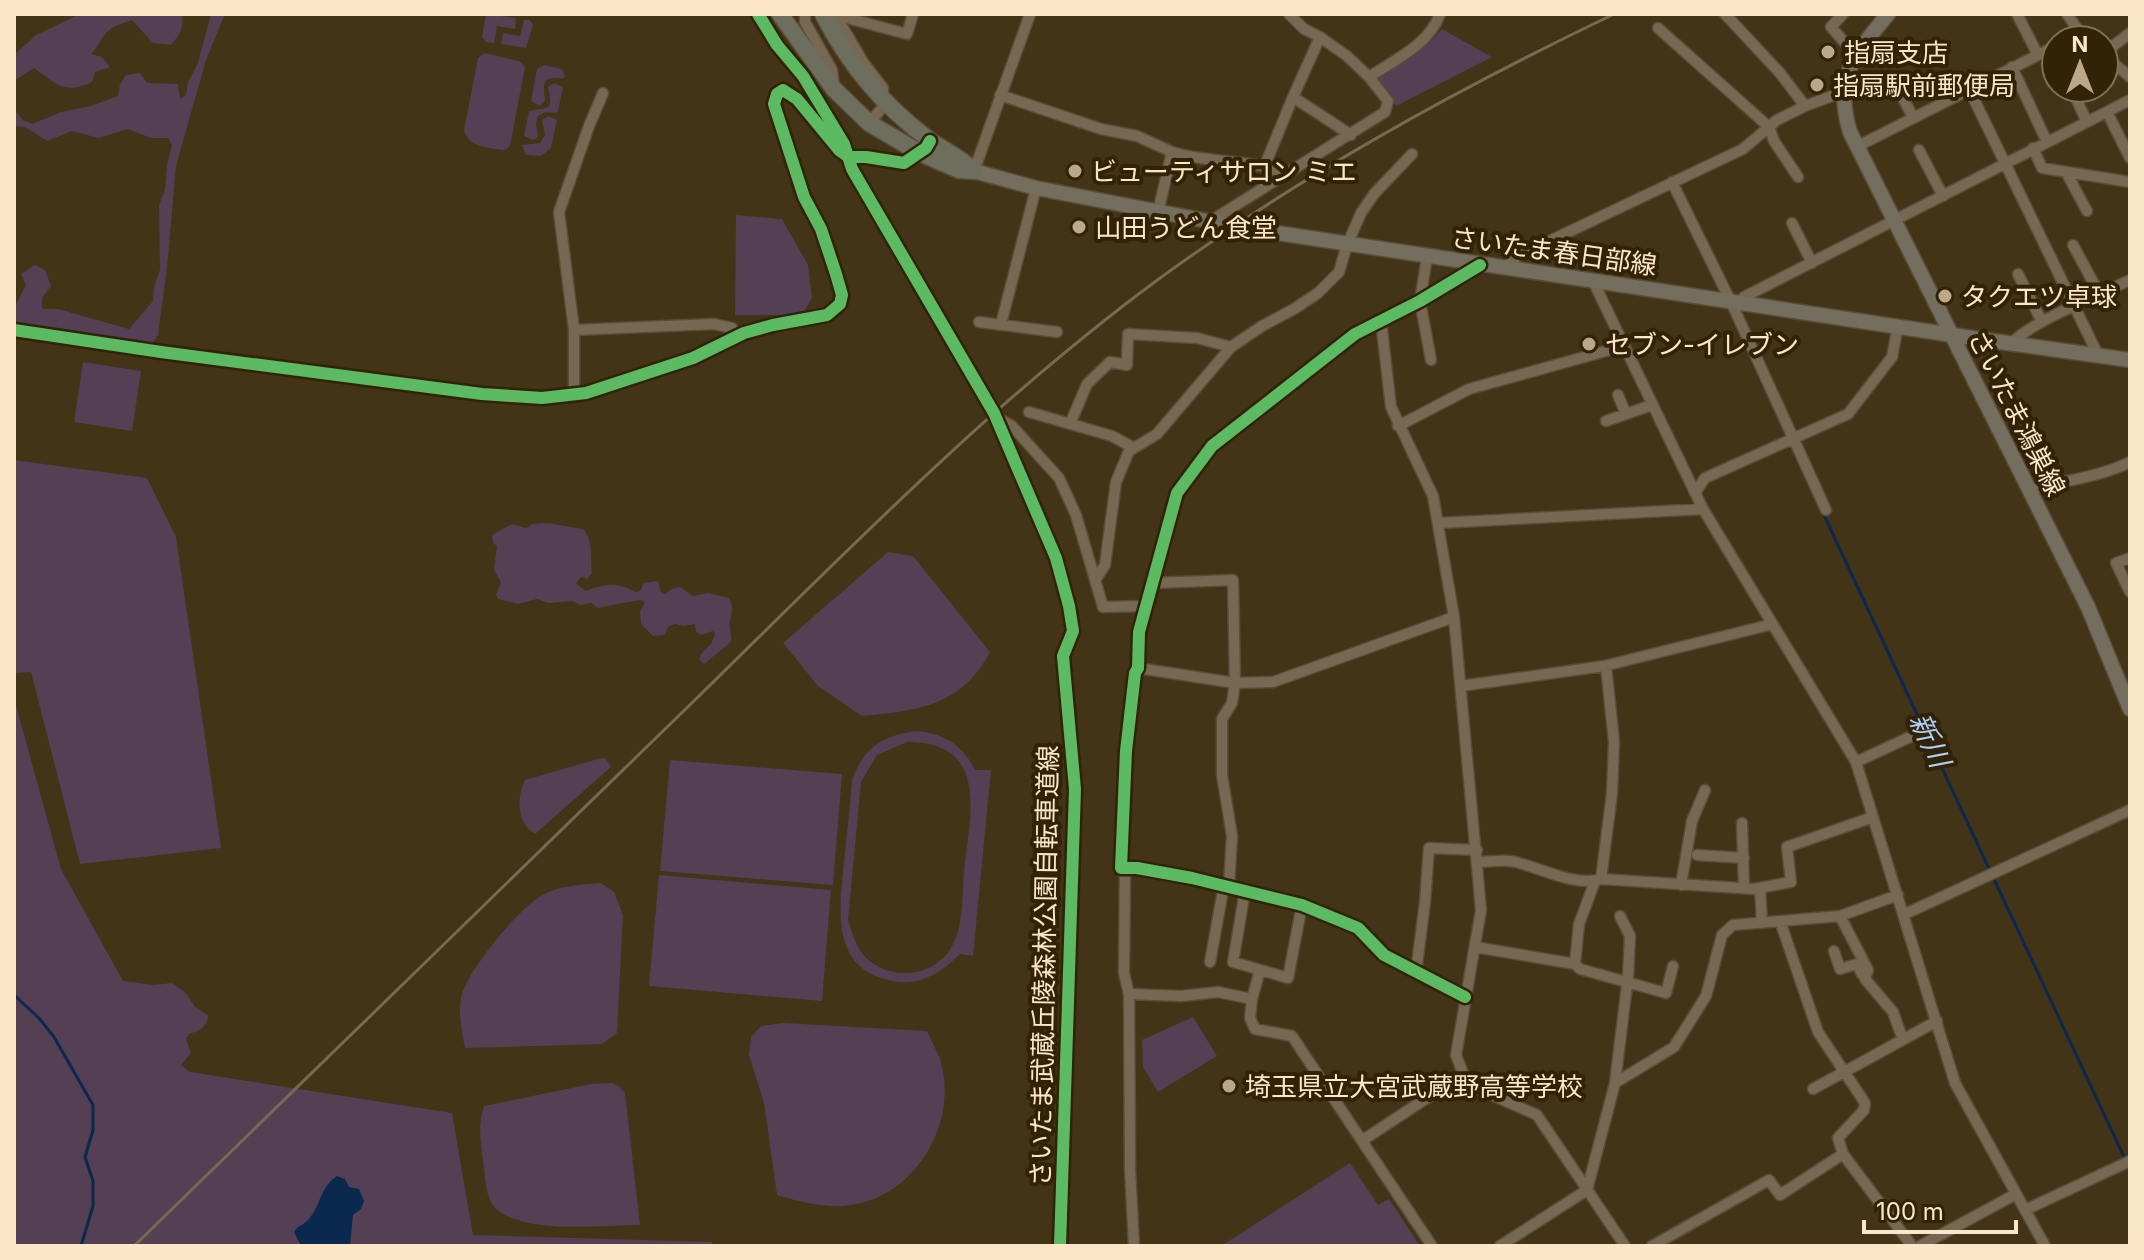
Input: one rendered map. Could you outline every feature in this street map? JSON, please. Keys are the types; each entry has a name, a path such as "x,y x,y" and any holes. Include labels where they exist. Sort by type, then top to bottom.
{"highway":[{"path":"780,14 834,89 869,123 925,147 959,170 974,171"},
{"path":"832,16 851,62 925,147"}],"main road":[{"name":"さいたま鴻巣線","path":"1888,14 1855,54 1846,73 1843,92 1846,119 1856,147 2088,607 2130,709"},
{"name":"さいたま春日部線","path":"974,171 1036,188 1347,245 2130,360"}],"street":[{"path":"805,14 805,22 832,70 834,89"},
{"path":"832,16 907,34 913,14"},
{"path":"974,171 1030,14"},
{"path":"1209,222 1385,112 1388,101 1369,77 1347,56 1304,29 1289,14"},
{"path":"1369,77 1421,42 1434,30 1440,14"},
{"path":"1725,14 1780,73 1805,106"},
{"path":"1843,14 1831,27 1855,54"},
{"path":"1856,147 2038,55 2017,14"},
{"path":"1658,28 1769,127 1774,141 1798,177"},
{"path":"1265,165 1320,37"},
{"path":"2012,67 2047,142"},
{"path":"1969,89 2098,355"},
{"path":"14,330 482,394 542,398 586,393 693,358 739,336 773,325 827,315 840,304 842,295 821,229 804,197 774,104 777,94 783,90 792,93 839,150 849,157 904,163 925,147"},
{"path":"1899,91 1913,117"},
{"path":"1504,268 1518,256 1743,149 1769,127 1805,106 1843,92"},
{"path":"574,395 574,330 559,212 603,93"},
{"path":"1000,95 1101,129 1137,136 1194,159 1265,165 1286,174"},
{"path":"1293,97 1351,135"},
{"path":"1736,303 2130,100"},
{"path":"869,123 882,110 883,102"},
{"path":"2079,104 2087,122"},
{"path":"2107,112 2130,158"},
{"path":"2033,148 2042,168 2130,182"},
{"path":"1919,150 1943,196"},
{"path":"1158,212 1172,152"},
{"path":"1096,579 1105,565 1116,482 1129,451 1157,434 1231,347 1318,293 1339,272 1361,213 1374,194 1412,154"},
{"path":"2066,172 2087,211"},
{"path":"1672,182 1736,303 1826,510"},
{"path":"1001,324 1036,188"},
{"path":"1792,223 1812,263"},
{"path":"2073,245 2100,295"},
{"path":"1427,257 1420,301 1431,360"},
{"path":"1465,997 1384,955 1358,928 1302,905 1227,886 1137,868 1121,868 1126,751 1138,668 1139,632 1177,493 1212,446 1355,334 1420,301 1480,265"},
{"path":"2018,274 2042,322"},
{"path":"2011,344 2042,322 2130,280"},
{"path":"1593,281 1703,509 1856,762 1955,1083 2045,1246"},
{"path":"1381,321 1387,389 1398,426 1429,485 1439,523 1454,617 1481,910 1456,1055 1467,1084 1537,1115 1625,1246"},
{"path":"979,322 1057,332"},
{"path":"574,330 714,324 732,328 739,336"},
{"path":"1695,493 1705,478 1848,414 1892,357 1898,326"},
{"path":"1070,424 1087,384 1110,362 1127,365 1128,334 1197,338 1231,347"},
{"path":"1398,426 1469,389 1624,346"},
{"path":"1618,395 1626,414"},
{"path":"1606,421 1652,405"},
{"path":"1029,412 1112,436 1134,448"},
{"path":"996,417 1012,426 1059,478 1076,515 1103,607 1147,606"},
{"path":"2031,490 2071,478 2106,473 2130,462"},
{"path":"1439,523 1703,509"},
{"path":"2130,558 2116,563 2130,592"},
{"path":"1210,962 1227,886 1232,836 1222,775 1222,719 1232,703 1238,683 1237,579"},
{"path":"1153,583 1233,580 1238,683"},
{"path":"1138,668 1238,683 1273,682 1454,617"},
{"path":"1461,686 1606,666 1773,624"},
{"path":"1575,964 1579,924 1598,880 1612,793 1614,742 1606,666"},
{"path":"1856,762 1925,730"},
{"path":"1681,885 1692,821 1705,790"},
{"path":"1905,914 2130,810"},
{"path":"1478,862 1511,861 1576,879 1760,888 1791,882 1787,847 1873,817"},
{"path":"1742,823 1744,888"},
{"path":"1416,972 1429,848 1477,850"},
{"path":"1697,855 1744,858"},
{"path":"1125,868 1124,973 1129,994 1130,1169 1134,1246"},
{"path":"1760,888 1762,923"},
{"path":"1245,891 1233,962 1288,978 1302,905"},
{"path":"1615,1083 1674,1047 1706,996 1722,935 1733,925 1840,916 1898,895"},
{"path":"1500,1246 1587,1190 1615,1083 1630,936 1620,916"},
{"path":"1840,916 1868,970 1865,979"},
{"path":"1780,921 1818,1032 1865,1103 1864,1110 1838,1138 1843,1154 1912,1246"},
{"path":"1475,947 1575,964 1580,969 1666,993 1673,966"},
{"path":"1834,951 1840,969 1857,964 1865,979 1893,1012 1903,1040"},
{"path":"1260,970 1250,1018 1255,1029 1292,1036 1432,1246"},
{"path":"1129,994 1181,996 1218,992 1252,999"},
{"path":"1813,1089 1937,1021"},
{"path":"1363,1140 1462,1075"},
{"path":"1652,1246 1769,1180 1780,1195 1843,1154"},
{"path":"2025,1210 2130,1161"},
{"path":"1920,1246 2016,1194"}],"shaded area":[{"path":"80,14 182,14 182,23 171,45 153,43 132,20 112,28 91,54 102,57 110,67 95,72 92,82 82,86 61,86 34,68 14,81 14,55 36,35"},
{"path":"211,14 225,14 206,60 176,166 158,335 151,345 14,322 14,308 26,285 21,274 35,265 45,270 51,286 42,298 42,309 58,309 129,329 153,301 160,270 159,205 165,190 172,145 168,138 151,138 128,129 98,138 72,131 47,141 25,127 14,126 14,109 23,120 32,124 61,112 118,96 120,84 126,75 140,73 147,83 178,84 180,99 186,95 188,82 198,63"},
{"path":"486,14 516,18 515,29 497,26 494,43 486,42 482,37"},
{"path":"524,20 530,20 533,25 526,48 501,44 503,33 520,36"},
{"path":"1442,29 1492,57 1396,106 1375,78 1431,41"},
{"path":"484,53 519,61 525,67 510,146 505,150 475,144 464,130 478,58"},
{"path":"544,65 562,69 565,76 545,82 545,101 540,106 531,101 537,69"},
{"path":"554,83 563,87 558,111 538,116 538,137 534,140 524,136 529,111 548,107 548,87"},
{"path":"548,116 557,120 551,148 541,156 526,155 522,145 540,143 545,135 542,120"},
{"path":"736,215 782,219 808,265 812,298 802,315 735,315"},
{"path":"83,362 141,371 132,431 74,422"},
{"path":"14,460 147,478 176,537 221,848 80,864 31,672 16,673 14,667"},
{"path":"548,523 583,529 586,534 590,544 592,573 587,579 581,577 576,584 586,591 611,585 636,592 641,590 643,583 658,581 661,592 665,594 680,587 693,596 708,593 729,598 732,607 731,642 704,664 699,660 711,644 715,634 713,631 701,635 696,632 695,624 675,624 669,626 664,635 653,636 641,624 640,611 645,603 641,600 598,608 591,603 580,605 573,601 548,603 537,599 518,604 498,599 496,595 501,582 494,570 497,546 493,543 492,535 512,524 526,528 532,524"},
{"path":"888,552 913,556 990,652 979,670 952,695 919,708 862,716 818,686 783,643"},
{"path":"14,698 61,869 123,981 154,985 172,983 186,993 195,1007 208,1015 203,1027 190,1033 186,1039 191,1053 181,1065 190,1072 452,1113 473,1235 712,1242 713,1246 14,1246"},
{"path":"916,731 935,734 951,742 965,754 975,770 991,770 973,956 960,954 927,978 899,982 869,973 856,962 847,948 842,932 842,878 852,780 862,759 884,740","holes":["907,742 934,745 952,754 963,768 969,785 969,827 960,921 951,948 935,964 914,972 892,972 871,962 862,953 848,920 861,782 877,755"]},
{"path":"606,759 611,767 535,834 529,830 520,810 520,794 525,780"},
{"path":"670,760 842,774 833,885 660,871"},
{"path":"659,875 831,890 822,1001 649,986"},
{"path":"601,883 614,892 623,915 617,1033 602,1044 465,1048 460,1017 461,998 472,973 494,942 520,913 548,892"},
{"path":"1193,1017 1217,1056 1158,1092 1143,1067 1142,1040"},
{"path":"784,1023 927,1031 940,1059 944,1083 943,1108 937,1132 926,1155 891,1190 869,1201 844,1206 810,1204 777,1195 764,1103 749,1055 751,1037 761,1026"},
{"path":"611,1083 625,1093 640,1225 544,1225 525,1222 495,1208 486,1189 481,1144 484,1106 591,1084"},
{"path":"1350,1163 1378,1205 1389,1199 1420,1246 1221,1246"}],"water":[{"path":"337,1176 345,1179 349,1187 359,1189 364,1201 361,1209 353,1215 350,1246 301,1246 294,1232 309,1219 327,1185"}],"waterway":[{"name":"新川","path":"1729,310 1764,387"},
{"name":"新川","path":"1823,513 1923,727"},
{"name":"新川","path":"1926,734 2125,1159"},
{"path":"14,995 54,1037 93,1105 93,1130 85,1157 93,1181 93,1206 81,1246"}],"railway":[{"path":"134,1246 863,535 975,430 1091,331 1207,245 1319,172 1435,105 1614,14"}],"cycle path":[{"name":"さいたま武蔵丘陵森林公園自転車道線","path":"758,14 777,45 803,76 844,144 852,169 994,413 1056,558 1069,606 1073,631 1063,656 1075,789 1060,1246"},
{"path":"14,330 482,394 542,398 586,393 693,358 744,333 827,315 840,304 842,295 836,274 821,229 804,197 774,104 777,94 783,90 797,99 839,150 849,157 904,163 926,148 930,141"},
{"path":"1465,997 1384,955 1358,928 1302,905 1192,878 1121,868 1126,751 1138,668 1139,632 1177,493 1212,446 1355,334 1420,301 1480,265"}],"place":[{"name":"指扇支店","path":"1828,52"},
{"name":"指扇駅前郵便局","path":"1817,85"},
{"name":"ビューティサロン ミエ","path":"1075,171"},
{"name":"山田うどん食堂","path":"1079,227"},
{"name":"タクエツ卓球","path":"1945,296"},
{"name":"セブン-イレブン","path":"1589,344"},
{"name":"埼玉県立大宮武蔵野高等学校","path":"1229,1086"}]}
